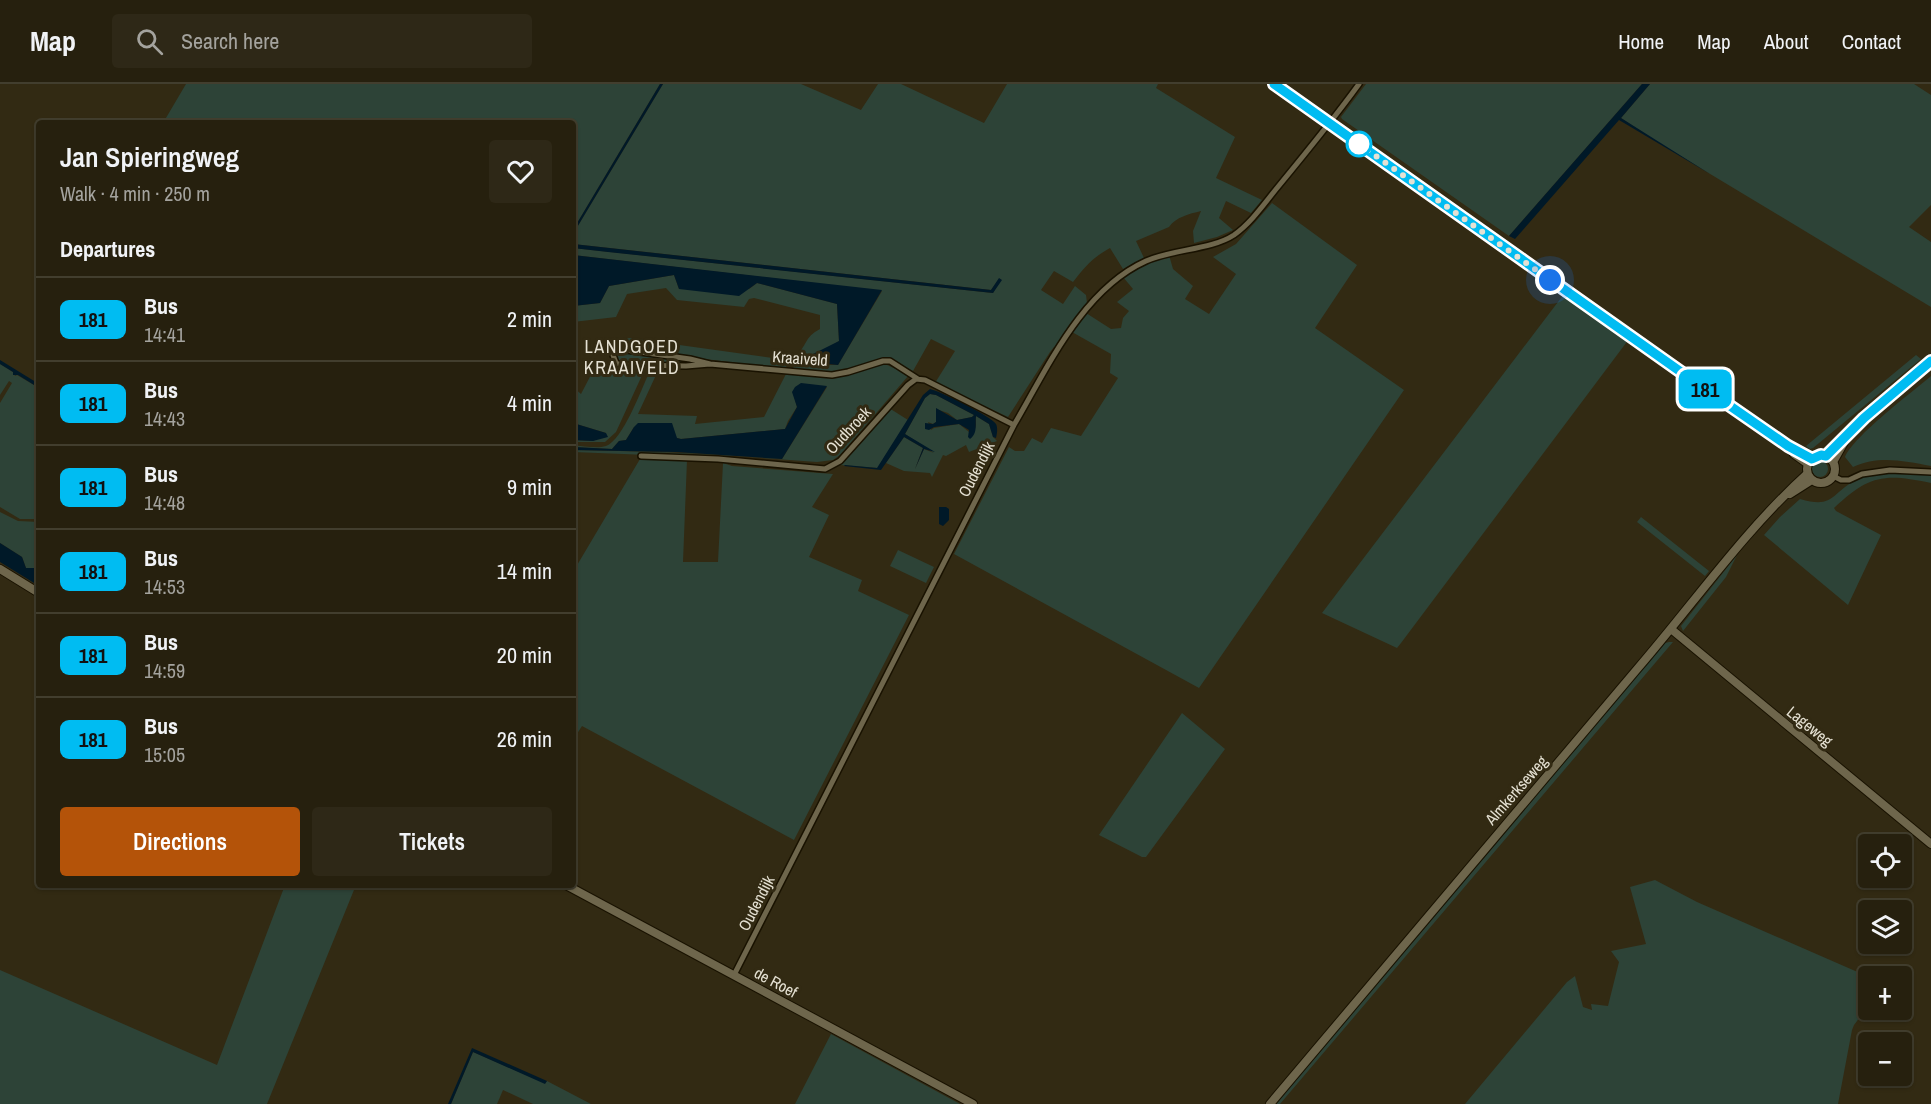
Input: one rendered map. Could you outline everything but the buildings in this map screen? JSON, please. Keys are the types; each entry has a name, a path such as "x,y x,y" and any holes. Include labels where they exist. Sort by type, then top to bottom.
{"street":[{"path":"1274,84 1788,446 1794,454 1810,461"},
{"name":"Oudendijk","path":"734,975 1014,425 1065,339 1099,293 1120,276 1146,261 1172,252 1221,242 1232,236 1254,216 1359,84"},
{"name":"Kraaiveld","path":"710,364 621,365 616,363 613,355 619,349 710,364 832,375 890,361 918,379"},
{"path":"1830,459 1864,418 1931,361"},
{"path":"918,379 925,380 1014,425"},
{"name":"Oudbroek","path":"641,456 718,459 825,469 840,461 910,382 918,379"},
{"path":"1821,455 1830,459 1835,469 1833,476 1826,483 1821,484 1810,477 1810,461 1821,455"},
{"path":"1833,476 1841,480 1849,480 1862,474 1890,470 1931,472"},
{"name":"Almkerkseweg","path":"1270,1104 1752,531 1786,496 1810,477"},
{"path":"0,569 36,591"},
{"name":"Lageweg","path":"1671,629 1931,844"},
{"name":"de Roef","path":"572,888 973,1104"}],"green space":[{"path":"186,84 660,84 576,225 576,120 165,120"},
{"path":"663,84 801,84 861,110 878,84 901,84 984,123 1007,84 1158,84 1156,88 1235,137 1216,178 1262,200 1251,213 1226,201 1219,218 1233,230 1217,237 1194,243 1193,231 1201,211 1183,216 1169,227 1136,241 1144,258 1123,269 1110,248 1089,263 1073,282 1054,271 1041,290 1063,304 1075,286 1086,295 1087,303 1058,346 1050,352 1008,417 935,383 955,351 931,339 913,371 891,360 834,372 793,370 795,356 808,339 820,329 820,315 754,298 749,299 744,307 677,300 666,288 627,294 616,317 576,322 576,306 600,303 609,286 674,275 679,289 749,289 757,283 837,304 839,341 808,362 838,365 882,291 576,255 576,248 993,293 1001,279 991,290 576,244 576,229"},
{"path":"1366,84 1642,84 1509,236 1342,119 1341,117"},
{"path":"1650,84 1914,84 1931,95 1931,205 1909,227 1931,242 1931,307 1621,118"},
{"path":"1272,203 1357,265 1315,328 1404,390 1199,688 954,554 1009,447 1015,451 1024,451 1032,438 1042,443 1051,428 1081,436 1118,378 1110,373 1111,354 1072,332 1086,313 1111,329 1121,328 1123,318 1129,311 1117,302 1133,289 1123,277 1145,264 1169,255 1173,269 1193,286 1185,299 1209,314 1236,274 1213,257 1236,244"},
{"path":"1564,294 1629,339 1401,643 1397,648 1322,613"},
{"path":"629,338 787,360 786,369 615,348 616,343"},
{"path":"622,352 692,363 621,362 617,355"},
{"path":"1916,355 1921,359 1813,448 1806,446"},
{"path":"613,363 641,367 644,371 616,432 605,442 576,442 576,440 593,441 606,433 576,424 576,390 581,394 594,369 599,371"},
{"path":"0,364 13,372 15,376 36,386 36,519 20,519 0,507 0,403 12,383 9,381 0,395"},
{"path":"885,364 909,375 840,455 833,460 817,462 754,457 782,459 827,387 794,396 797,407 785,429 681,439 634,427 626,440 619,441 612,449 576,447 606,446 612,442 625,425 649,373 654,368 658,368 656,375 638,414 697,416 695,424 764,417 786,374 816,377 840,376"},
{"path":"1931,376 1931,466 1882,460 1853,467 1845,457 1850,448"},
{"path":"930,394 974,415 957,420 948,413 936,409 936,422 933,424 928,422 931,430 959,424 969,432 975,428 976,416 989,424 993,437 997,441 969,452 966,445 946,456 943,455 932,477 930,473 904,471 886,463 904,437 923,448 915,469 924,449 934,453 905,434 925,398"},
{"path":"889,408 908,420 878,468 840,465 841,462"},
{"path":"576,450 732,456 698,457 576,452"},
{"path":"640,459 687,460 683,562 718,562 723,463 732,466 833,474 812,507 829,515 809,557 862,580 858,591 909,615 794,840 582,726 576,735 576,567"},
{"path":"1817,461 1823,461 1828,469 1826,475 1817,477 1812,472 1812,466"},
{"path":"1889,472 1931,475 1931,483 1901,478 1878,479 1857,489 1834,508 1881,535 1848,605 1764,535 1800,499 1811,502 1826,501 1856,480"},
{"path":"0,512 18,521 36,522 36,568 26,568 22,557 0,543"},
{"path":"1641,517 1709,571 1705,576 1637,522"},
{"path":"898,550 934,567 926,583 890,566"},
{"path":"1737,555 1726,577 1683,631 1681,626"},
{"path":"1673,642 1280,1104 1276,1104 1665,643"},
{"path":"1182,713 1225,749 1146,857 1142,857 1099,835"},
{"path":"1655,880 1697,902 1858,972 1858,1020 1852,1030 1838,1104 1465,1104 1567,982 1575,976 1583,1007 1592,1010 1591,1004 1608,1006 1619,962 1611,951 1646,944 1630,887"},
{"path":"284,888 355,888 267,1104 0,1104 0,970 217,1065"},
{"path":"831,1034 960,1104 795,1104"},
{"path":"473,1052 545,1083 547,1081 591,1104 533,1104 503,1090 497,1104 451,1104"}],"water":[{"path":"660,84 663,84 576,229 576,225"},
{"path":"1642,84 1650,84 1621,118 1710,174 1619,120 1515,239 1509,236"},
{"path":"576,244 991,290 999,278 1002,280 993,293 576,248"},
{"path":"576,255 882,290 838,365 808,362 811,355 839,341 837,304 757,283 739,296 679,289 674,275 609,286 600,303 576,306"},
{"path":"0,360 36,382 36,386 18,375 13,375 13,372 0,364"},
{"path":"801,383 827,386 782,459 676,452 576,450 576,447 612,449 619,441 626,440 638,423 672,423 677,438 681,439 785,429 797,407 792,392"},
{"path":"930,389 965,404 992,420 997,426 996,438 993,437 989,424 976,416 975,431 970,439 969,430 959,424 925,429 925,423 936,422 936,408 957,420 974,415 930,394 925,398 905,434 935,452 924,449 915,469 923,448 904,437 881,470 844,466 877,468 923,395"},
{"path":"576,424 606,433 608,437 593,441 576,440"},
{"path":"939,507 949,509 949,520 943,526 939,524"},
{"path":"0,543 22,557 26,568 36,568 36,584 0,562"},
{"path":"472,1048 547,1081 545,1084 473,1052 451,1104 448,1104"}],"bus line":[{"name":"181","path":"1274,84 1681,372 1788,446 1812,459 1816,456 1826,456 1864,418 1931,361"}],"district":[{"name":"LANDGOED KRAAIVELD","path":"632,357"}],"route":[{"path":"1359,144 1550,280"}]}
